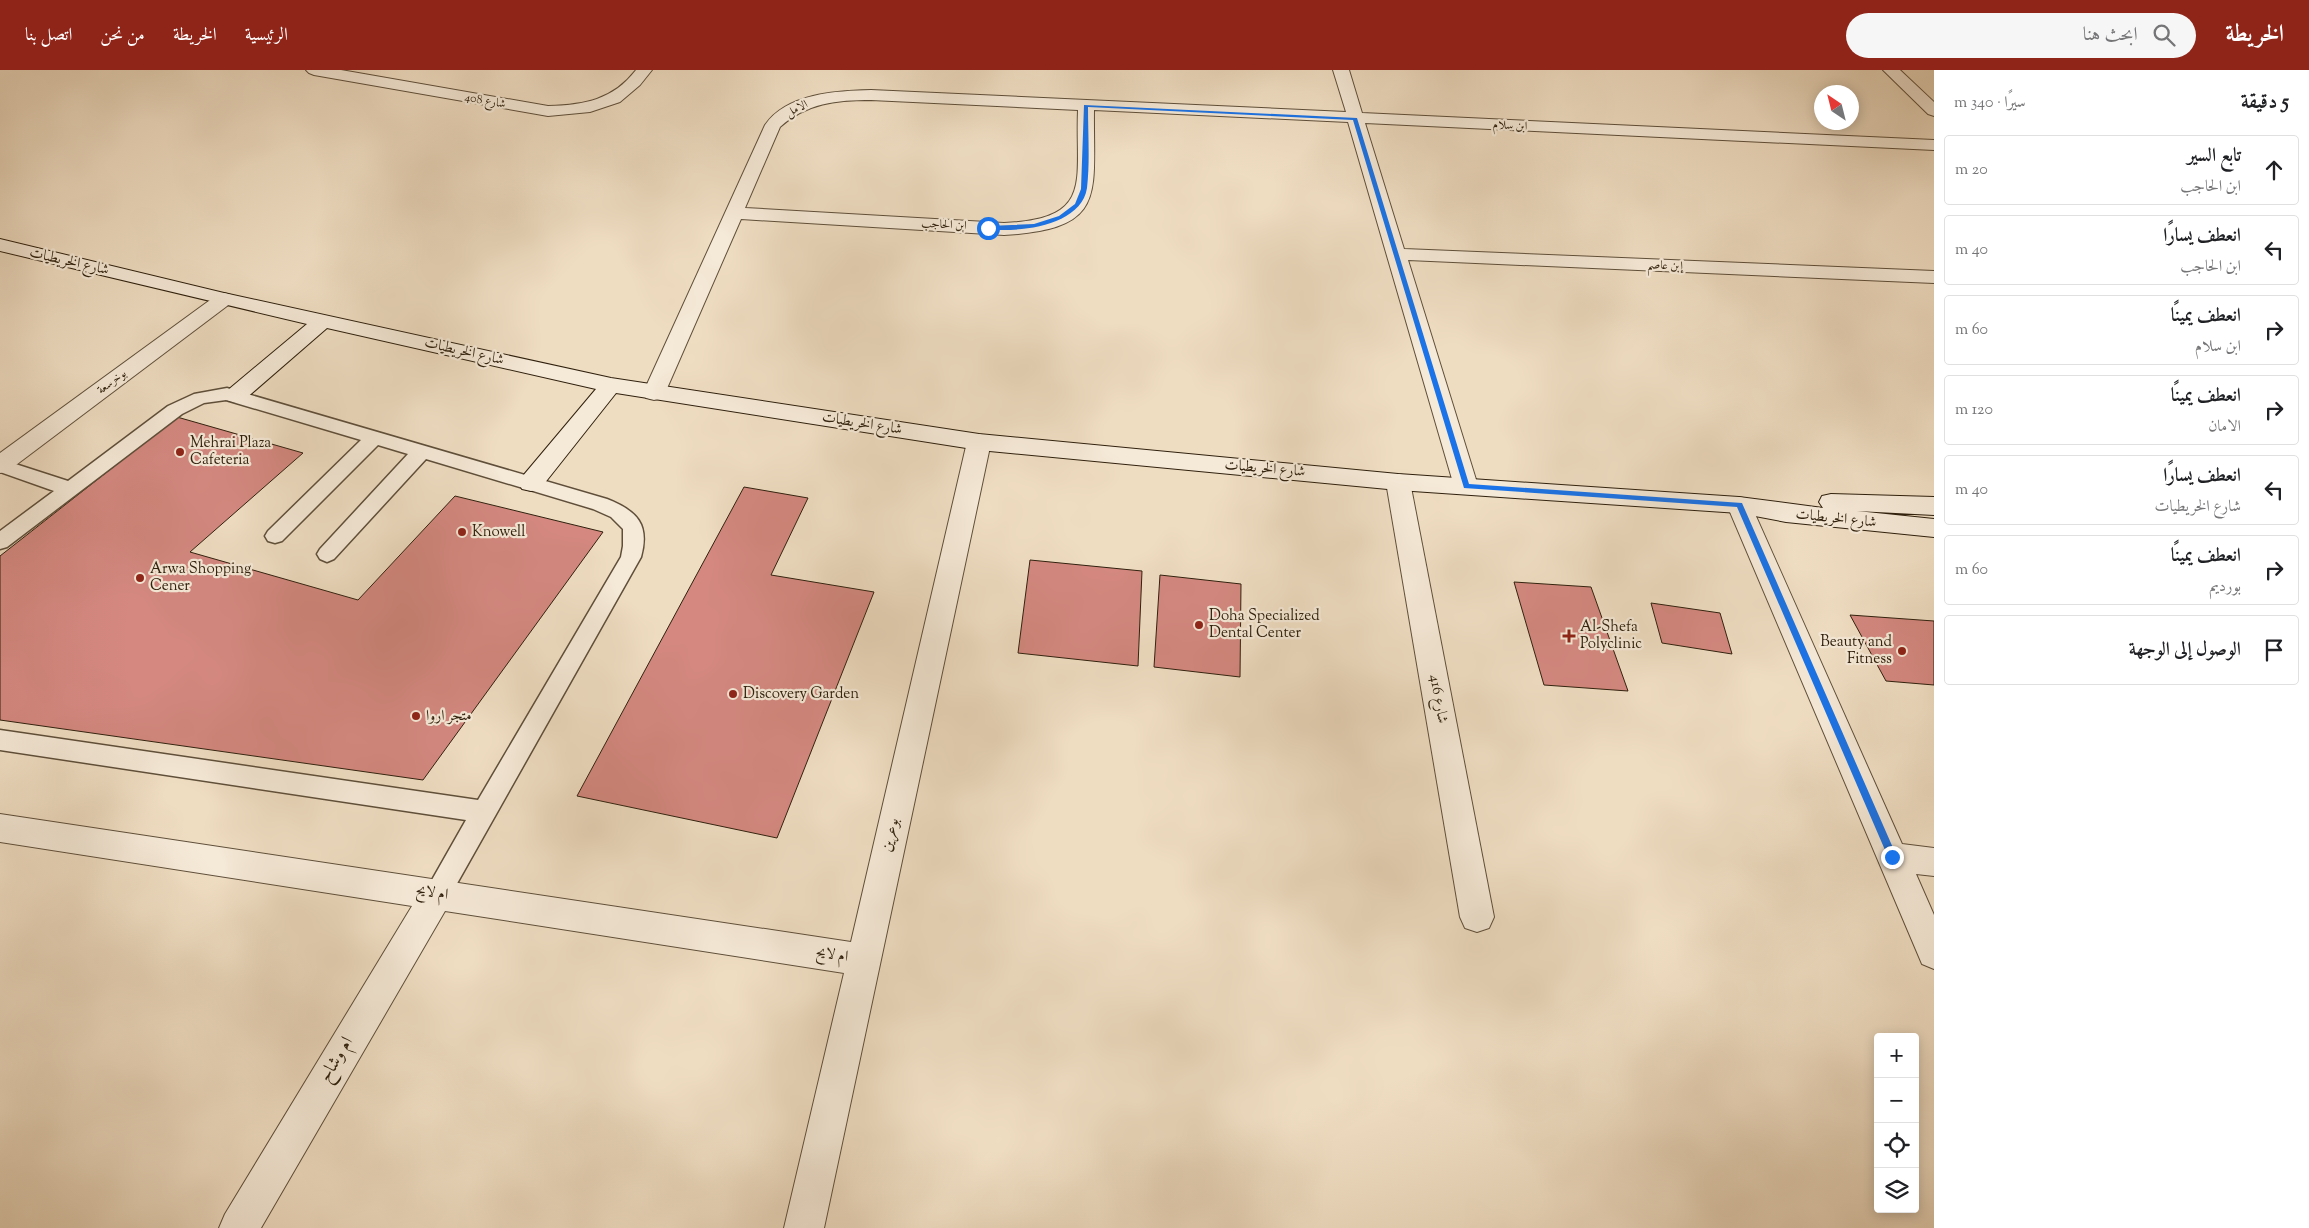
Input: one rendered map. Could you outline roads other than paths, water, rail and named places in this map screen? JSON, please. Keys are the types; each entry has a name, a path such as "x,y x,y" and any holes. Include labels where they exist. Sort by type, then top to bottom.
{"street":[{"name":"شارع 408","path":"314,70 548,111 578,109 617,98 634,86 644,70"},
{"path":"1341,70 1466,486"},
{"path":"1891,70 1934,111"},
{"name":"الامل","path":"654,393 773,125 786,113 804,104 836,96 854,95 1086,106"},
{"name":"ابن سلام","path":"1086,106 1934,145"},
{"name":"ابن الحاجب","path":"734,213 1004,229 1034,226 1048,222 1070,211 1082,197 1086,106"},
{"name":"شارع الخريطيات","path":"0,245 224,299 611,385 979,442 1398,482 1739,504 1778,502 1934,506"},
{"name":"إبن عاصم","path":"1396,254 1934,277"},
{"name":"بوخرسعة","path":"0,465 224,299"},
{"path":"236,395 323,321"},
{"path":"530,483 611,385"},
{"name":"بوعرين","path":"804,1228 979,442"},
{"name":"شارع 416","path":"1398,482 1477,917"},
{"path":"1739,504 1934,953"},
{"name":"شارع الخريطيات","path":"1739,504 1786,513 1934,528"},
{"name":"ام لايح","path":"0,828 864,960"},
{"path":"1892,857 1934,862"},
{"name":"ام وشاح","path":"239,1228 437,894"}],"lane":[{"path":"0,542 176,410 200,398 215,394 236,395 616,509 627,518 634,530 636,543 631,557 486,812 437,894"},
{"path":"275,536 375,437"},
{"path":"327,554 422,451"},
{"path":"0,465 70,489"},
{"path":"0,740 486,812"}],"place":[{"name":"Mehrai Plaza Cafeteria","path":"180,452"},
{"name":"Knowell","path":"462,532"},
{"name":"Arwa Shopping Cener","path":"140,578"},
{"name":"Doha Specialized Dental Center","path":"1199,625"},
{"name":"Al-Shefa Polyclinic","path":"1569,636"},
{"name":"Beauty and Fitness","path":"1902,651"},
{"name":"Discovery Garden","path":"733,694"},
{"name":"متجر اروا","path":"416,716"}]}
